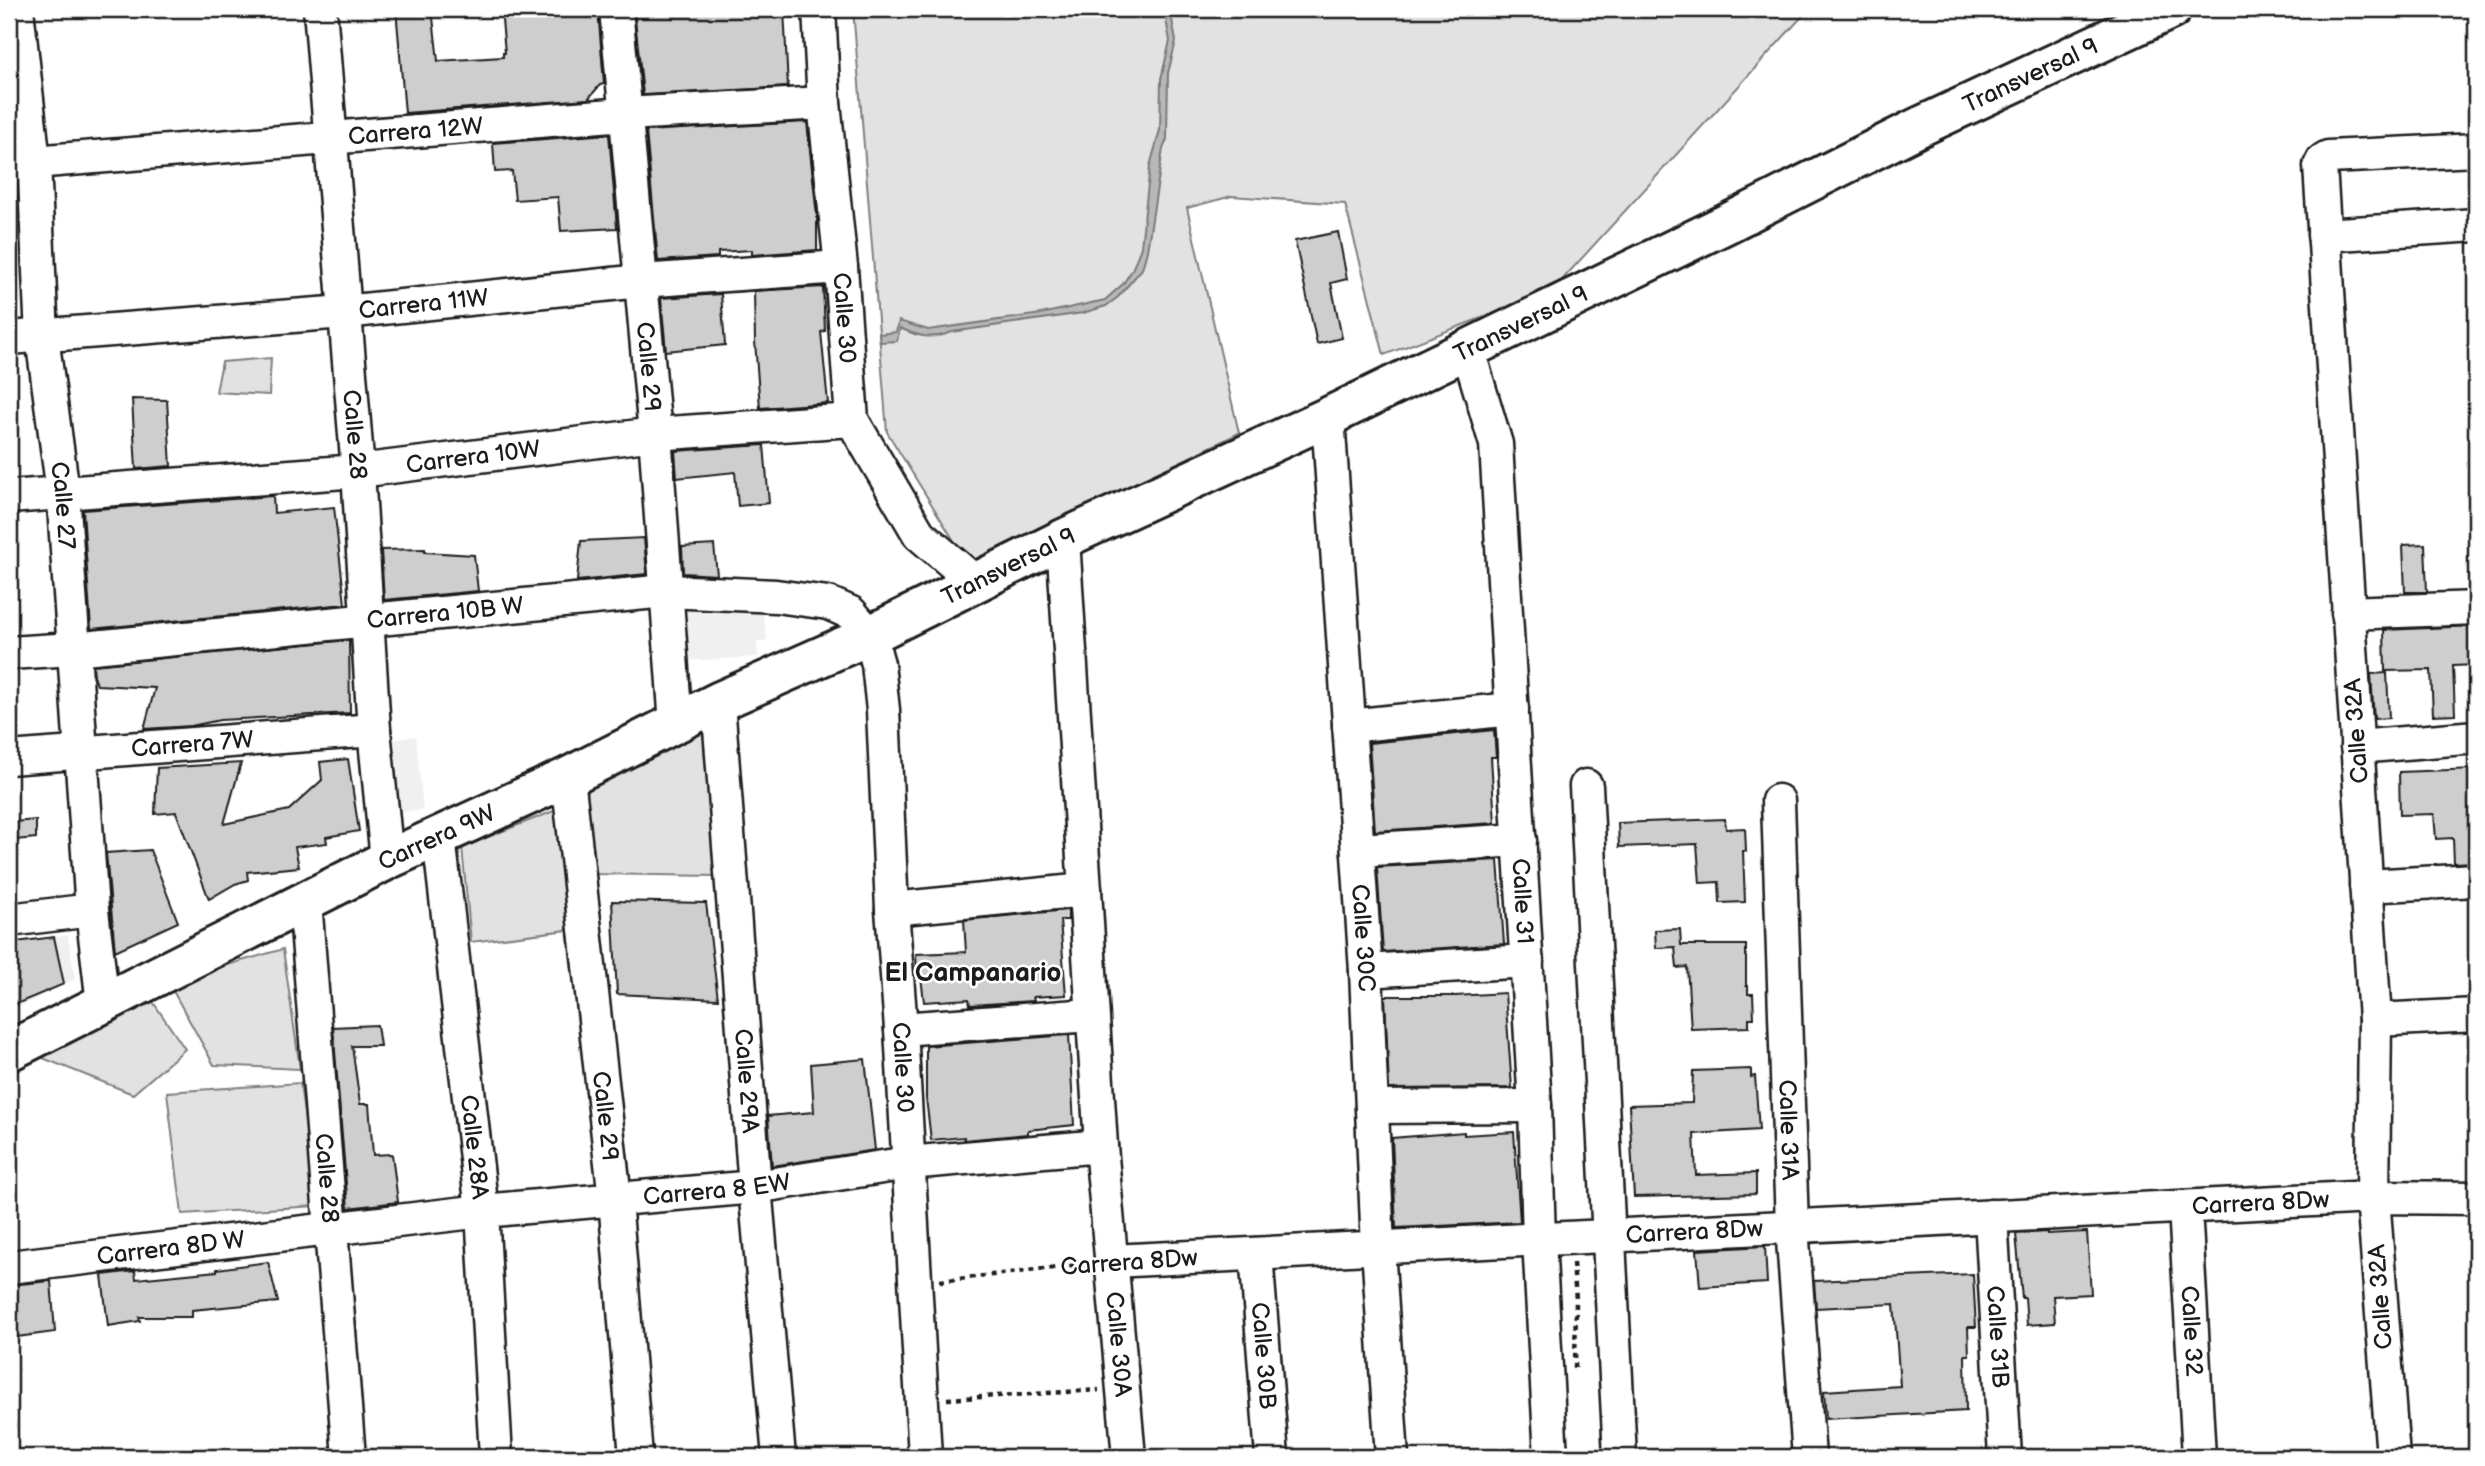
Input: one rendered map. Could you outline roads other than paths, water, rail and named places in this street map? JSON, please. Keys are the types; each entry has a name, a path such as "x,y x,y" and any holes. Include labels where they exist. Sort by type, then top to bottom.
{"main road":[{"name":"Transversal 9","path":"870,635 1063,539 1468,350 1917,128 2172,9"},
{"name":"Carrera 9W","path":"9,1051 387,860 568,777 718,702 870,635"}],"street":[{"name":"Calle 27","path":"17,9 22,163 63,492 92,910 103,1004"},
{"name":"Calle 28","path":"320,9 358,471 374,730 387,860"},
{"name":"Calle 29","path":"616,9 655,434 676,725"},
{"name":"Calle 30","path":"819,9 824,103 841,268 852,420 919,534 976,583"},
{"name":"Carrera 12W","path":"22,163 625,114 824,103"},
{"name":"Calle 32A","path":"2393,1457 2373,1197 2375,1020 2320,166 2328,157 2476,149"},
{"path":"2324,235 2476,225"},
{"name":"Carrera 11W","path":"9,338 344,312 640,281 841,268"},
{"name":"Calle 31","path":"1468,350 1496,444 1535,1106 1539,1240 1551,1457"},
{"name":"Calle 30C","path":"1328,417 1366,971 1378,1248 1391,1457"},
{"name":"Carrera 10W","path":"9,497 358,471 655,434 852,420"},
{"name":"Calle 30A","path":"1063,539 1091,1015 1129,1457"},
{"name":"Carrera 10B W","path":"9,653 666,591 776,596 828,603 851,613 870,635"},
{"path":"2348,613 2476,607"},
{"name":"Calle 30","path":"870,635 878,664 883,710 892,909 925,1457"},
{"name":"Calle 29A","path":"718,702 755,1187 779,1457"},
{"path":"1349,726 1512,709"},
{"name":"Carrera 7W","path":"9,758 374,730"},
{"path":"2357,747 2476,737"},
{"name":"Calle 29","path":"568,777 615,1199 636,1457"},
{"path":"1586,786 1620,1457"},
{"name":"Calle 31A","path":"1778,801 1792,1227 1809,1457"},
{"name":"Calle 28A","path":"439,837 482,1211 496,1457"},
{"path":"1358,850 1520,840"},
{"path":"2366,886 2476,880"},
{"path":"892,909 1085,890"},
{"name":"Calle 28","path":"305,901 349,1457"},
{"path":"9,920 92,910"},
{"path":"1366,971 1527,961"},
{"path":"901,1029 1091,1015"},
{"path":"2375,1020 2476,1015"},
{"path":"1372,1107 1535,1106"},
{"name":"Carrera 8 EW","path":"332,1228 482,1211 755,1187 908,1163 1101,1146"},
{"name":"Carrera 8Dw","path":"1112,1261 2373,1197 2476,1198"},
{"name":"Calle 32","path":"2185,1207 2199,1457"},
{"name":"Calle 31B","path":"1991,1216 2005,1457"},
{"name":"Carrera 8D W","path":"9,1267 332,1228"},
{"name":"Calle 30B","path":"1256,1254 1272,1457"}],"district":[{"name":"El Campanario","path":"973,972"}]}
